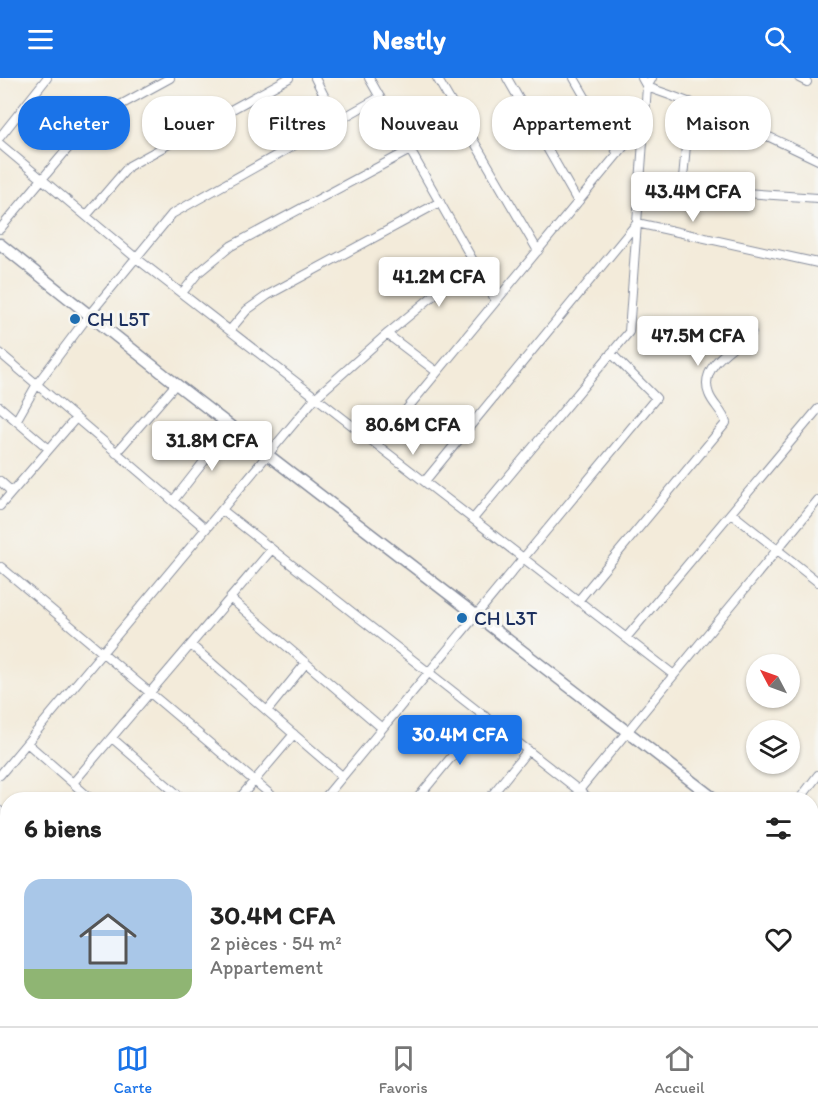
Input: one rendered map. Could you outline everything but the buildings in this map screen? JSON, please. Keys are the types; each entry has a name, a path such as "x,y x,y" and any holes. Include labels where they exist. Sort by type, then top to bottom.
{"street":[{"path":"0,136 47,78"},
{"path":"0,229 91,121 170,78"},
{"path":"86,216 129,165 289,78"},
{"path":"315,78 324,96"},
{"path":"369,78 379,96"},
{"path":"437,78 538,251"},
{"path":"507,78 578,202"},
{"path":"574,78 618,154"},
{"path":"642,78 648,87 673,96"},
{"path":"647,96 652,78"},
{"path":"771,137 818,160"},
{"path":"0,144 136,258 674,675"},
{"path":"16,421 37,384 89,315 172,214 286,150"},
{"path":"182,293 198,273 231,246 410,150 496,301"},
{"path":"377,445 621,150"},
{"path":"473,519 629,332 643,150"},
{"path":"682,189 686,150"},
{"path":"640,186 818,198"},
{"path":"230,330 247,310 268,295 440,202"},
{"path":"637,223 818,263"},
{"path":"424,481 637,223"},
{"path":"0,244 231,427 706,792"},
{"path":"0,775 316,397 474,262"},
{"path":"578,601 726,423 709,396 707,388 709,376 712,366 720,358 752,333"},
{"path":"387,334 437,372"},
{"path":"0,353 206,529"},
{"path":"329,792 656,398 611,353"},
{"path":"116,453 176,384"},
{"path":"0,407 49,449"},
{"path":"626,638 818,409"},
{"path":"0,506 76,418"},
{"path":"173,501 231,427"},
{"path":"0,481 12,492"},
{"path":"579,790 818,500"},
{"path":"222,510 581,792"},
{"path":"731,513 818,582"},
{"path":"73,783 272,549"},
{"path":"1,567 268,792"},
{"path":"230,598 382,728"},
{"path":"190,645 342,776"},
{"path":"267,711 306,663"},
{"path":"423,792 485,716"},
{"path":"244,792 294,734"},
{"path":"112,738 175,792"},
{"path":"27,743 83,792"},
{"path":"494,792 528,750"},
{"path":"805,792 818,775"}],"place":[{"name":"CH L5T","path":"75,319"},
{"name":"CH L3T","path":"462,618"}]}
